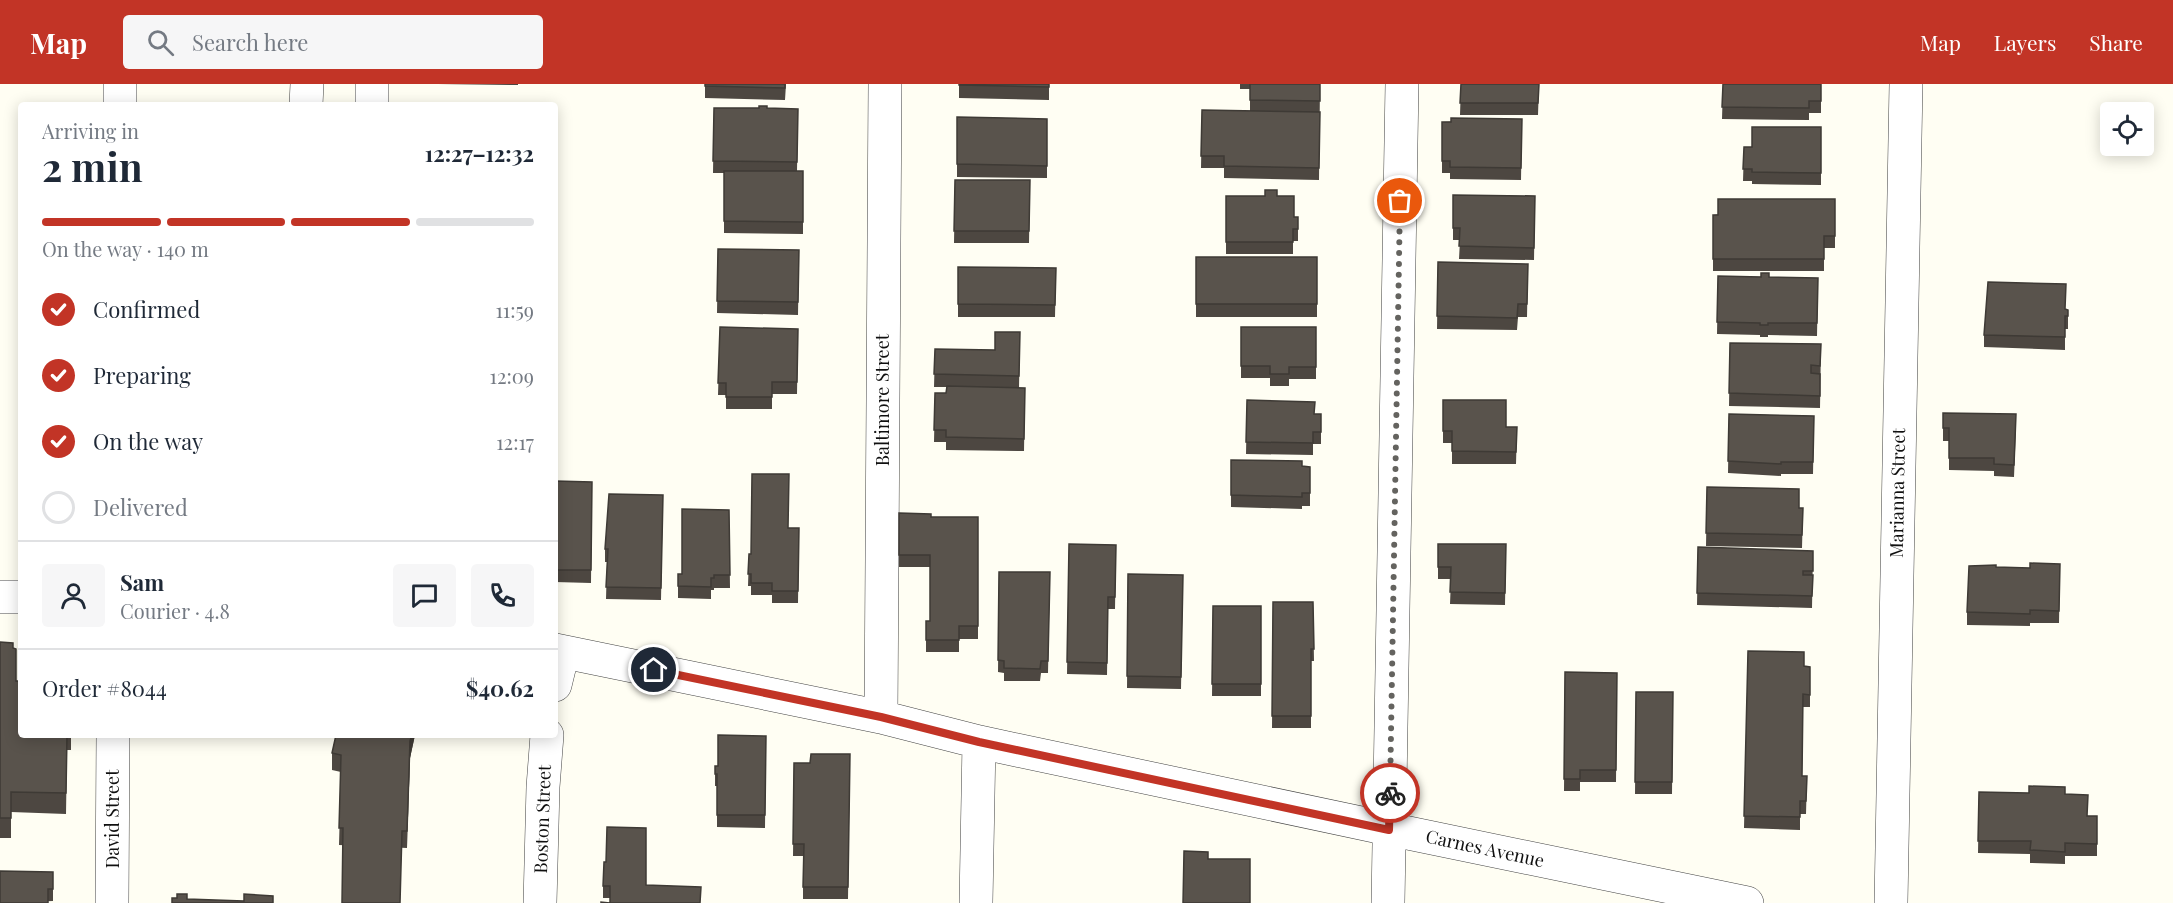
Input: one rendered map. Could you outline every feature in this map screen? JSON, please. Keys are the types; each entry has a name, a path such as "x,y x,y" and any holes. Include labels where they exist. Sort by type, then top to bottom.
{"street":[{"path":"120,84 120,102"},
{"path":"306,102 307,84"},
{"path":"372,84 372,102"},
{"name":"Baltimore Street","path":"881,717 885,84"},
{"path":"1388,903 1402,84"},
{"name":"Marianna Street","path":"1891,903 1906,84"},
{"path":"0,597 18,597"},
{"name":"Carnes Avenue","path":"559,651 881,717 979,742 1389,830 1747,903"},
{"name":"David Street","path":"112,903 113,738"},
{"name":"Boston Street","path":"540,903 547,738"},
{"path":"976,903 979,742"}],"building":[{"path":"705,84 785,84 785,88 705,86"},
{"path":"1049,84 1049,87 959,85"},
{"path":"1250,84 1320,84 1320,101 1250,100"},
{"path":"1461,84 1539,84 1538,103 1460,103"},
{"path":"1723,84 1821,84 1821,101 1809,101 1809,108 1722,107"},
{"path":"759,106 798,109 797,162 713,161 714,108 759,108"},
{"path":"1202,110 1320,112 1319,168 1224,166 1224,156 1201,156"},
{"path":"957,117 1047,119 1047,166 957,164"},
{"path":"1451,118 1522,119 1521,168 1450,167 1450,161 1442,161 1442,122 1451,122"},
{"path":"1752,127 1821,127 1821,173 1752,172 1752,169 1743,169 1744,147 1752,147"},
{"path":"724,171 803,171 803,222 724,221"},
{"path":"955,180 1030,180 1029,231 954,231"},
{"path":"1265,190 1277,190 1277,196 1294,196 1294,217 1298,217 1298,229 1293,229 1293,242 1226,242 1226,196 1265,196"},
{"path":"1453,195 1535,196 1534,248 1459,246 1460,228 1453,228"},
{"path":"1718,199 1835,199 1835,236 1824,236 1824,259 1713,259 1713,215 1718,215"},
{"path":"718,249 799,250 798,302 717,301"},
{"path":"1196,257 1317,257 1317,304 1196,304"},
{"path":"1438,262 1528,264 1527,304 1518,304 1517,318 1437,316"},
{"path":"958,267 1056,268 1055,305 958,304"},
{"path":"1761,273 1769,273 1769,277 1818,278 1817,323 1760,325 1760,323 1717,322 1718,276 1761,277"},
{"path":"1988,282 2066,284 2065,309 2068,310 2068,316 2065,316 2065,337 1984,335"},
{"path":"720,327 798,329 797,382 772,382 772,397 726,397 726,383 718,383"},
{"path":"1241,327 1316,327 1316,367 1289,367 1289,374 1270,374 1270,366 1241,366"},
{"path":"995,332 1020,332 1019,376 934,374 935,349 995,350"},
{"path":"1730,343 1821,344 1820,366 1811,365 1811,373 1820,374 1820,396 1729,393"},
{"path":"947,386 1025,388 1024,439 946,437 946,430 934,430 935,393 946,393"},
{"path":"1247,400 1315,402 1314,414 1321,414 1321,432 1313,432 1313,443 1246,442"},
{"path":"1443,400 1506,400 1506,427 1517,427 1516,452 1452,451 1452,431 1443,431"},
{"path":"1943,413 2016,414 2014,465 1994,464 1994,458 1949,458 1949,428 1943,428"},
{"path":"1729,414 1814,416 1813,462 1781,462 1781,464 1728,461"},
{"path":"1231,460 1302,461 1302,466 1310,467 1310,493 1302,493 1302,497 1231,495"},
{"path":"752,474 789,474 788,528 799,528 798,591 772,591 772,583 751,583 751,574 748,574 749,554 751,554"},
{"path":"558,481 592,482 591,570 558,570"},
{"path":"1707,487 1799,489 1799,508 1803,508 1802,535 1706,533"},
{"path":"609,494 663,495 661,588 606,587 608,549 605,549"},
{"path":"682,509 729,510 730,575 714,575 714,578 711,578 711,587 678,586 678,574 682,574"},
{"path":"899,513 931,514 931,517 978,517 978,626 959,626 959,640 926,640 926,621 930,621 930,555 899,555"},
{"path":"1069,544 1116,545 1115,597 1108,597 1107,663 1067,662"},
{"path":"1438,544 1506,544 1505,593 1450,592 1451,567 1438,567"},
{"path":"1698,547 1813,551 1813,571 1803,571 1803,575 1813,575 1812,596 1697,593"},
{"path":"2030,563 2060,564 2059,611 2030,610 2030,614 1967,612 1969,566 1996,565 1996,567 2030,568"},
{"path":"999,572 1050,572 1048,661 1041,661 1040,669 1004,668 1004,661 998,660"},
{"path":"1128,574 1183,575 1181,677 1127,676"},
{"path":"1273,602 1313,602 1314,649 1311,649 1311,716 1272,716"},
{"path":"1213,606 1261,606 1261,684 1212,684"},
{"path":"0,642 13,643 13,648 16,649 18,738 67,738 66,793 11,792 11,818 0,818"},
{"path":"1748,651 1804,652 1804,666 1810,667 1810,695 1803,694 1802,776 1807,776 1806,801 1800,801 1800,817 1744,816"},
{"path":"1565,672 1617,673 1616,770 1580,770 1580,779 1564,779"},
{"path":"1636,692 1673,692 1672,782 1635,782"},
{"path":"718,735 766,736 765,815 717,815 715,766 718,766"},
{"path":"335,738 411,738 407,831 402,831 400,903 342,903 343,828 339,828 341,755 332,753"},
{"path":"811,754 850,754 848,887 803,887 804,844 793,844 794,763 810,763"},
{"path":"2029,786 2065,787 2065,794 2088,795 2087,816 2097,816 2097,844 2065,843 2065,852 2030,850 2031,841 1978,841 1979,792 2029,793"},
{"path":"607,827 646,828 646,885 701,887 700,903 610,903 610,886 603,886"},
{"path":"1184,851 1208,852 1208,859 1250,859 1250,903 1183,903"},
{"path":"0,871 53,872 53,889 48,889 48,903 0,903"},
{"path":"177,894 187,894 187,899 244,901 244,894 273,896 273,903 172,903 172,898 177,898"}],"way so far":[{"path":"1390,793 1400,201"}],"route":[{"path":"654,670 881,717 979,742 1389,830 1390,793"}]}
